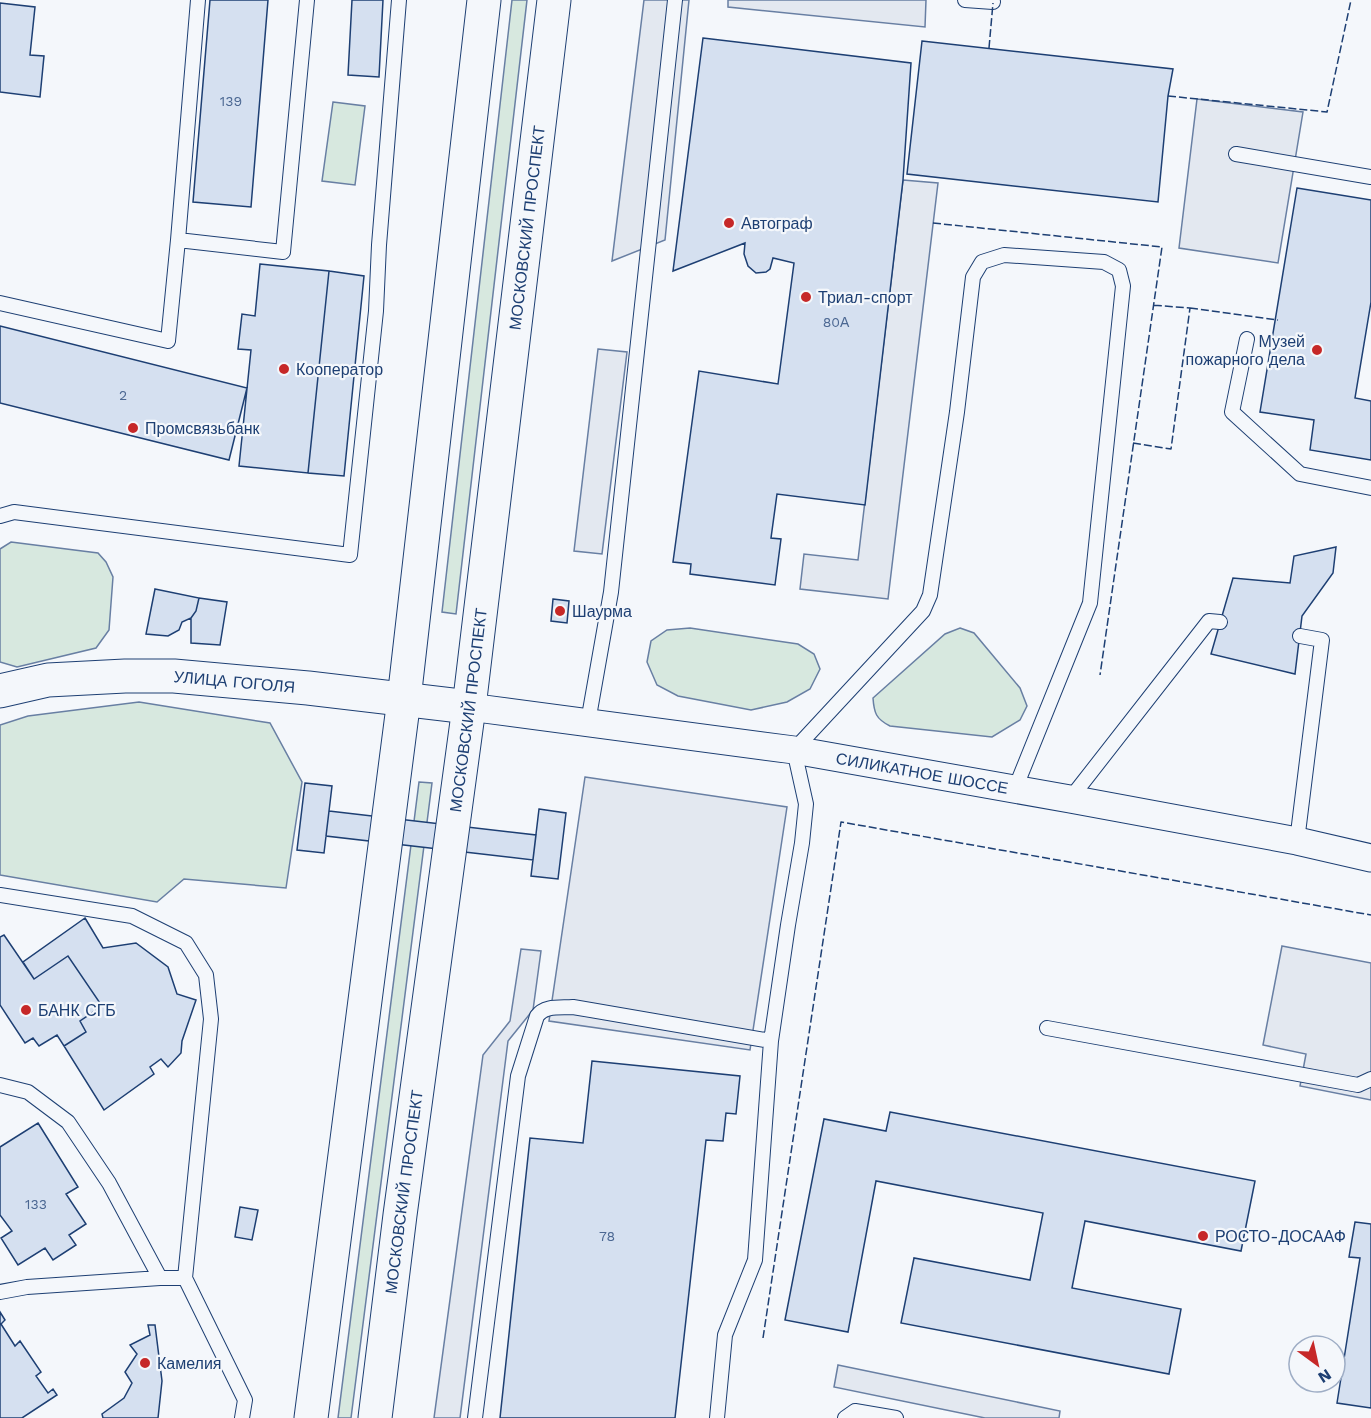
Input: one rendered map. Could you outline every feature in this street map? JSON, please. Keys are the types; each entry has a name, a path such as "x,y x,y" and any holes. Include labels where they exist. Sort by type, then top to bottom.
{"main road":[{"path":"311,1418 404,699 484,0"},
{"name":"МОСКОВСКИЙ ПРОСПЕКТ","path":"375,1418 398,1226 469,707 554,0"},
{"name":"УЛИЦА ГОГОЛЯ","path":"0,692 48,680 174,676 469,707"}],"street":[{"name":"СИЛИКАТНОЕ ШОССЕ","path":"469,707 794,750 1070,798 1297,841 1371,858"}],"lane":[{"path":"0,303 168,341 198,0"},
{"path":"178,240 283,252 307,0"},
{"path":"0,516 14,512 350,555 376,311 379,245 399,0"},
{"path":"588,722 611,592 675,0"},
{"path":"965,0 993,2"},
{"path":"1236,154 1371,177"},
{"path":"717,1418 725,1335 755,1260 771,1041 806,804 794,750 923,611 930,595 957,412 973,277 982,262 1004,255 1104,262 1119,270 1123,286 1090,603 1015,789"},
{"path":"1247,339 1232,412 1300,474 1371,488"},
{"path":"1070,798 1209,621 1220,622"},
{"path":"1297,841 1323,640 1300,636"},
{"path":"0,895 132,916 186,943 206,975 211,1019 185,1278 245,1400 242,1418"},
{"path":"475,1418 518,1076 540,1011 573,1007 771,1041"},
{"path":"1047,1028 1358,1085 1371,1079"},
{"path":"0,1085 28,1092 68,1122 109,1183 160,1278"},
{"path":"0,1292 27,1287 185,1278"},
{"path":"845,1418 855,1412 896,1418"}],"shaded area":[{"path":"512,0 527,0 456,614 442,612"},
{"path":"644,0 689,0 665,240 612,261"},
{"path":"728,0 926,0 925,27 728,7"},
{"path":"1197,99 1303,112 1278,263 1179,248"},
{"path":"333,102 365,106 355,185 322,181"},
{"path":"903,180 938,183 888,599 800,589 804,554 858,560"},
{"path":"598,349 627,352 602,554 574,551"},
{"path":"11,542 98,553 106,562 113,577 109,630 96,648 17,667 0,662 0,549"},
{"path":"690,628 798,644 814,654 820,669 810,689 787,702 751,710 678,696 657,685 647,662 651,641 667,630"},
{"path":"960,628 974,633 1020,688 1027,706 1020,720 992,737 890,726 882,721 875,712 873,698 945,634"},
{"path":"139,702 270,723 302,782 286,888 184,879 157,902 0,875 0,725 28,716"},
{"path":"585,777 787,807 750,1050 549,1021"},
{"path":"419,782 432,783 351,1418 338,1418"},
{"path":"1282,946 1371,963 1371,1100 1300,1086 1306,1054 1263,1045"},
{"path":"521,949 541,951 533,1010 508,1041 460,1418 434,1418 483,1055 510,1021"},
{"path":"838,1365 1060,1411 1059,1418 985,1418 834,1387"}],"building":[{"path":"210,0 268,0 251,207 193,202"},
{"path":"352,0 383,0 379,77 348,75"},
{"path":"0,3 35,7 30,55 44,56 40,97 0,92"},
{"path":"703,38 911,63 903,180 865,505 777,494 771,538 781,539 775,585 690,574 691,564 673,562 699,371 778,384 794,263 773,258 770,269 756,273 748,266 744,254 745,243 673,271"},
{"path":"922,41 1173,69 1168,96 1158,202 907,174"},
{"name":"Музей пожарного дела","path":"1297,188 1371,200 1371,302 1355,398 1371,401 1371,460 1310,450 1314,420 1260,412"},
{"name":"Кооператор","path":"260,264 329,271 308,473 239,466 251,350 238,349 242,314 255,316"},
{"path":"329,271 364,276 344,476 308,473"},
{"path":"0,326 247,388 229,460 0,403"},
{"path":"1336,547 1333,573 1302,616 1295,674 1211,654 1233,578 1290,583 1294,556"},
{"path":"155,589 199,598 196,611 191,618 182,622 179,630 168,636 146,634"},
{"path":"199,598 227,602 220,645 191,643 191,618 196,611"},
{"name":"Шаурма","path":"553,599 569,601 567,623 551,621"},
{"path":"305,783 332,786 324,853 297,850"},
{"path":"539,809 566,813 558,879 531,876"},
{"path":"329,811 536,835 533,860 326,836"},
{"path":"85,918 103,948 136,943 168,967 177,994 196,1000 182,1041 181,1053 168,1067 161,1059 150,1067 154,1074 104,1110 64,1046 86,1032 80,1021 102,1006 68,956 34,979 23,962"},
{"path":"4,935 34,979 68,956 102,1006 80,1021 86,1032 64,1046 57,1035 39,1046 33,1038 25,1043 0,1005 0,937"},
{"path":"592,1061 740,1076 736,1114 726,1113 723,1141 706,1140 675,1418 500,1418 530,1138 583,1143"},
{"name":"РОСТО-ДОСААФ","path":"890,1112 1255,1181 1241,1251 1085,1221 1072,1288 1181,1309 1169,1374 901,1323 914,1258 1030,1280 1043,1213 876,1181 848,1332 785,1320 824,1119 886,1131"},
{"path":"38,1123 78,1187 66,1194 86,1224 69,1235 76,1245 53,1260 45,1248 18,1265 1,1238 12,1231 0,1215 0,1147"},
{"path":"240,1207 258,1210 252,1240 235,1237"},
{"path":"1355,1222 1371,1224 1371,1408 1337,1403 1338,1394 1347,1394 1347,1340 1360,1258 1349,1257"},
{"path":"0,1312 5,1320 1,1324 15,1346 20,1341 41,1372 36,1376 48,1393 53,1389 57,1395 22,1418 0,1418"},
{"name":"Камелия","path":"148,1325 155,1325 162,1381 158,1418 103,1418 102,1414 124,1398 132,1383 125,1372 137,1354 130,1345 150,1335"}],"fence":[{"path":"1168,96 1327,112 1351,0"},
{"path":"989,48 993,3"},
{"path":"933,223 1162,247 1100,675"},
{"path":"1133,443 1171,449 1190,308 1152,305"},
{"path":"1190,308 1278,320"},
{"path":"763,1338 841,822 1371,915"}],"place":[{"name":"Автограф","path":"729,223"},
{"name":"Триал-спорт","path":"806,297"},
{"name":"Музей пожарного дела","path":"1317,350"},
{"name":"Кооператор","path":"284,369"},
{"name":"Промсвязьбанк","path":"133,428"},
{"name":"Шаурма","path":"560,611"},
{"name":"БАНК СГБ","path":"26,1010"},
{"name":"РОСТО-ДОСААФ","path":"1203,1236"},
{"name":"Камелия","path":"145,1363"}]}
